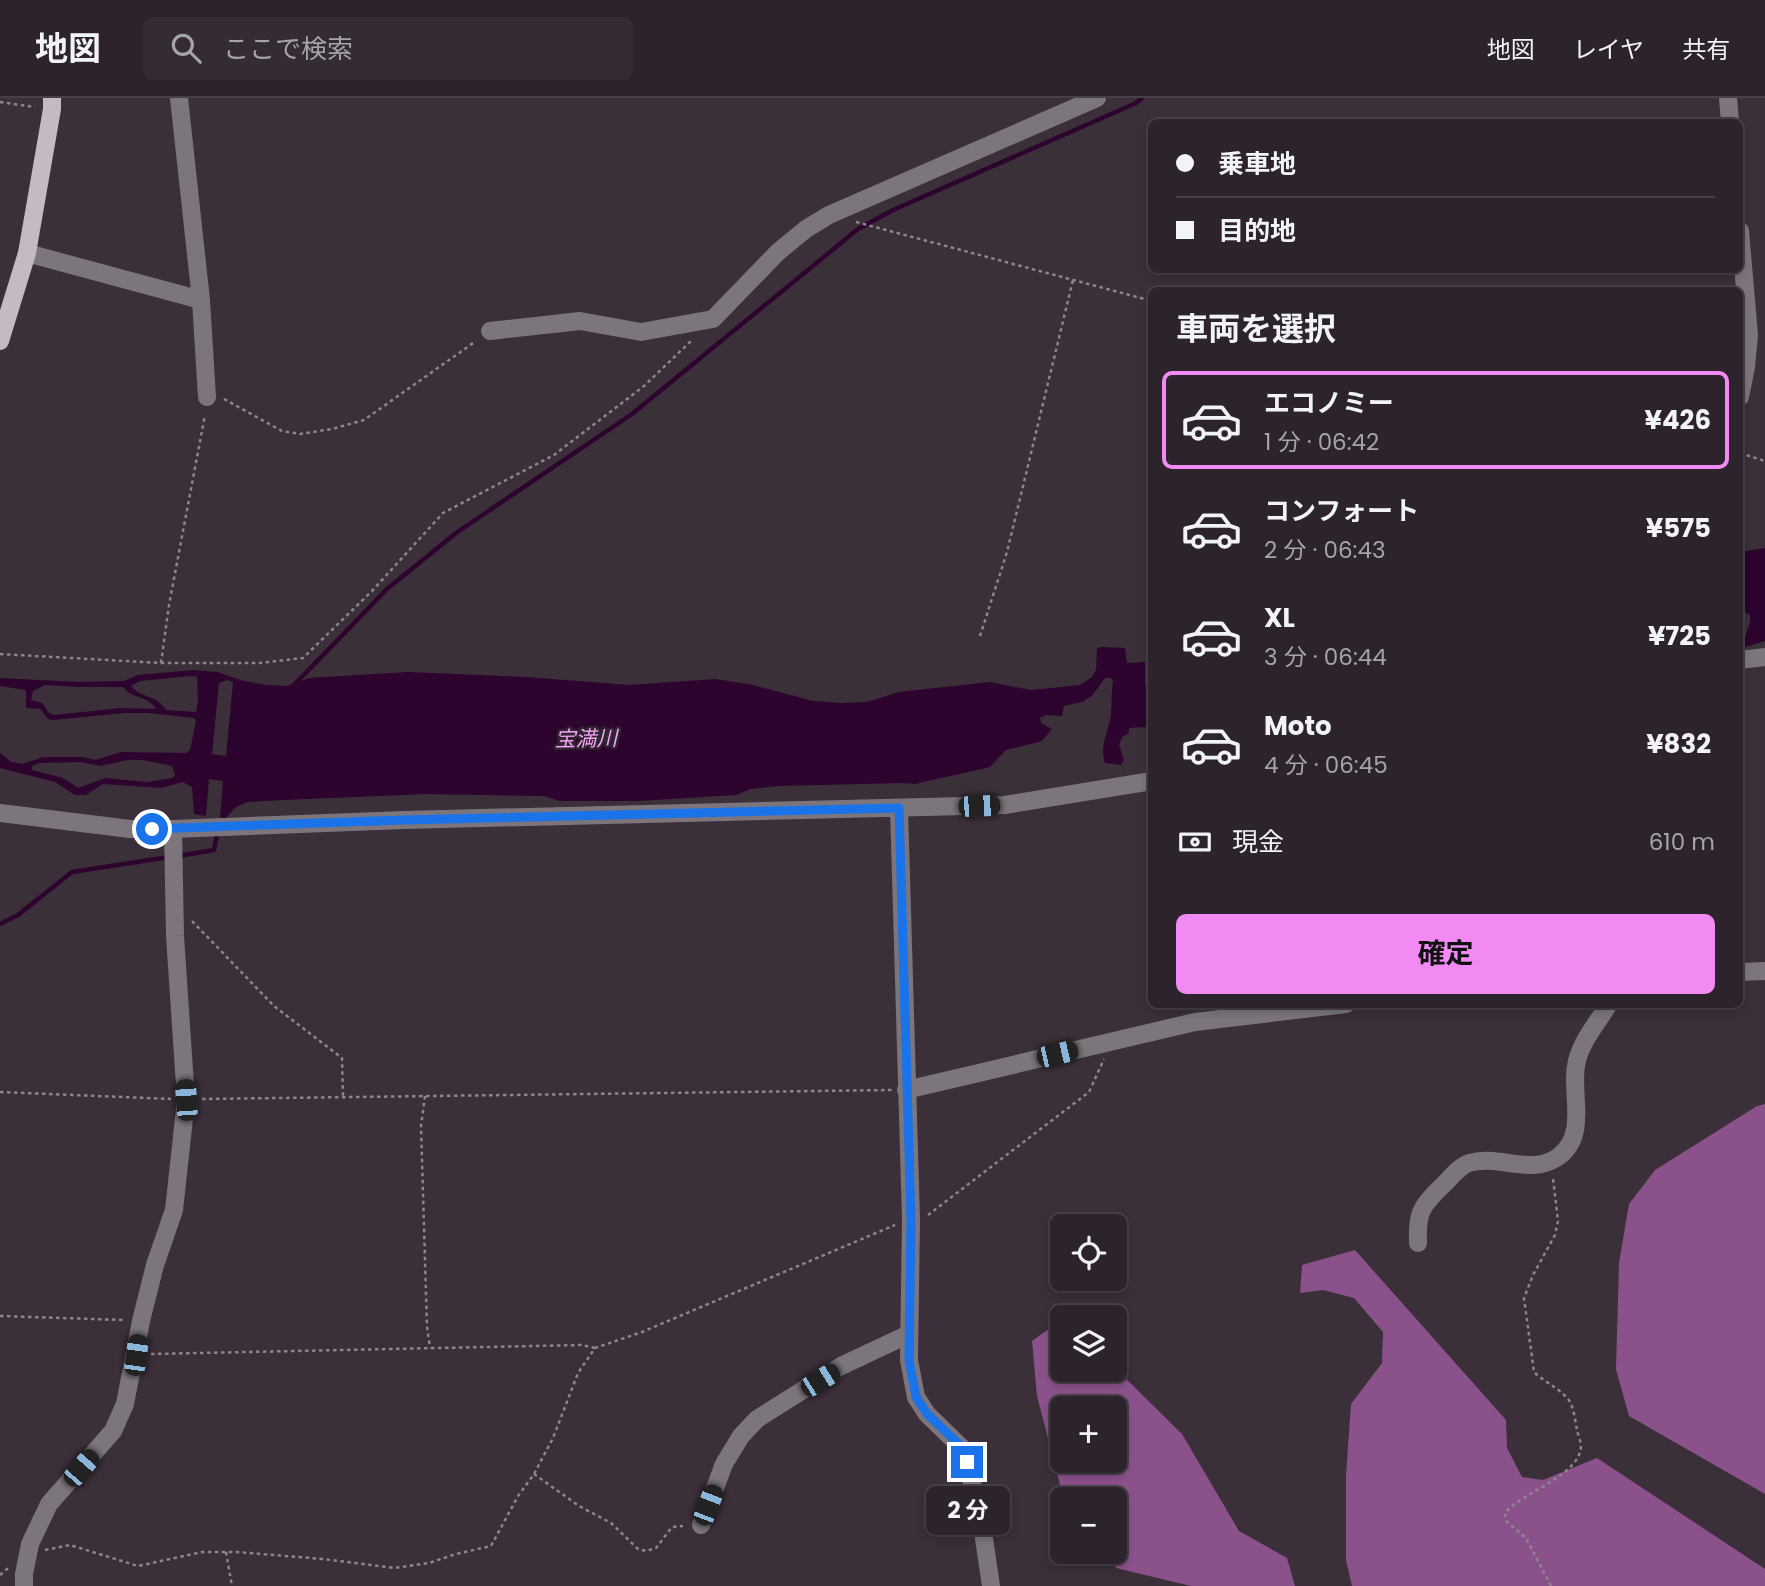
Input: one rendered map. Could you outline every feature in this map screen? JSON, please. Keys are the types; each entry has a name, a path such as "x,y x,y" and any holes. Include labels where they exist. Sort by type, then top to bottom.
{"main road":[{"path":"0,341 27,253 52,104"}],"street":[{"path":"179,98 201,300 207,397"},
{"path":"490,331 580,321 641,332 713,319 778,252 806,229 829,215 1097,98"},
{"path":"1728,98 1730,119"},
{"path":"27,253 201,300"},
{"path":"1743,266 1749,335 1743,382"},
{"path":"1743,660 1765,657"},
{"path":"0,813 130,828 173,829 404,820 1005,805 1148,782"},
{"path":"899,808 911,1219 909,1360 916,1397 927,1414 963,1448 981,1518 991,1586"},
{"path":"24,1586 30,1544 49,1504 113,1431 125,1404 155,1265 174,1210 186,1100 173,829"},
{"path":"1743,972 1765,971"},
{"path":"906,1090 1195,1022 1312,1008"},
{"path":"1418,1243 1417,1219 1426,1201 1466,1163 1487,1160 1530,1164 1548,1162 1560,1156 1571,1141 1578,1115 1576,1065 1584,1045 1606,1008"},
{"path":"701,1525 724,1464 741,1436 757,1419 841,1366 909,1334"}],"path":[{"path":"0,103 52,104"},
{"path":"855,222 1148,300"},
{"path":"980,636 1007,552 1073,280"},
{"path":"161,663 169,605 204,432 207,397 227,399 282,431 300,434 332,429 364,420 490,331"},
{"path":"0,654 161,663 260,663 303,658 372,591 443,513 554,455 644,386 693,338"},
{"path":"1743,454 1765,461"},
{"path":"175,910 188,917 274,1006 342,1058 343,1097"},
{"path":"136,1355 582,1345 595,1348 642,1332 911,1219 927,1216 1089,1092 1103,1062 1107,1043"},
{"path":"0,1092 186,1100 906,1090"},
{"path":"425,1096 422,1140 427,1327 430,1348"},
{"path":"1548,1162 1553,1177 1558,1221 1555,1235 1524,1298 1534,1372 1571,1402 1581,1446 1577,1458 1557,1479 1512,1504 1505,1513 1507,1522 1526,1538 1551,1586"},
{"path":"0,1316 141,1321"},
{"path":"28,1554 70,1545 138,1566 157,1564 202,1552 226,1552 323,1559 395,1569 491,1546 553,1438 578,1373 595,1348"},
{"path":"534,1474 579,1506 611,1523 638,1549 646,1551 656,1548 672,1527 701,1525"},
{"path":"226,1552 232,1586"}],"shaded area":[{"path":"1765,1104 1765,1494 1629,1416 1616,1369 1619,1263 1629,1204 1655,1170 1757,1106"},
{"path":"1355,1250 1506,1420 1507,1448 1522,1477 1543,1480 1597,1458 1765,1569 1765,1586 1352,1586 1346,1560 1346,1475 1351,1404 1382,1363 1383,1332 1354,1298 1323,1290 1300,1293 1302,1265"},
{"path":"1050,1328 1050,1382 1127,1382 1127,1380 1182,1434 1239,1531 1287,1558 1295,1586 1191,1586 1116,1568 1114,1564 1127,1564 1127,1487 1061,1487 1057,1473 1127,1473 1127,1396 1050,1396 1050,1446 1037,1396 1032,1341"}],"water":[{"path":"1765,548 1765,641 1745,647 1743,643 1750,615 1743,612 1743,552"},
{"name":"宝満川","path":"1102,647 1125,648 1127,663 1145,662 1145,685 1148,685 1147,727 1129,728 1129,733 1122,737 1119,745 1124,760 1121,765 1105,763 1103,756 1111,714 1113,681 1111,678 1105,678 1092,696 1082,702 1064,706 1062,716 1046,715 1040,718 1041,723 1052,729 1042,741 1006,750 990,767 915,784 779,786 751,789 736,795 638,801 560,801 544,796 427,794 283,800 247,802 236,807 225,819 220,818 223,781 209,779 206,816 194,814 192,787 183,782 161,788 103,784 86,795 75,795 55,782 0,768 0,753 11,762 22,764 43,757 81,757 96,760 121,752 186,753 190,750 196,721 194,718 149,713 48,719 40,709 26,708 26,690 0,686 0,678 77,682 124,681 138,675 194,670 217,672 267,685 287,686 309,678 407,672 629,685 716,679 753,685 813,701 841,703 867,702 899,692 990,682 1031,690 1080,685 1092,677 1096,670 1097,648","holes":["197,677 196,712 166,710 163,705 131,686 140,681","227,680 233,682 226,756 212,754 219,683","45,685 123,687 131,694 149,701 156,709 121,708 54,715 49,713 42,703 31,700 33,691","127,760 143,760 172,766 175,775 172,778 147,782 105,778 78,788 63,778 32,770 32,766 40,763 80,762 101,766"]}],"waterway":[{"path":"293,686 387,589 456,533 632,414 858,229 893,210 1142,98"},
{"path":"178,856 214,850 218,830"},
{"path":"0,924 18,915 72,872 169,857"}],"route":[{"path":"152,829 899,808 911,1219 909,1360 916,1397 927,1414 963,1448 967,1462"}]}
